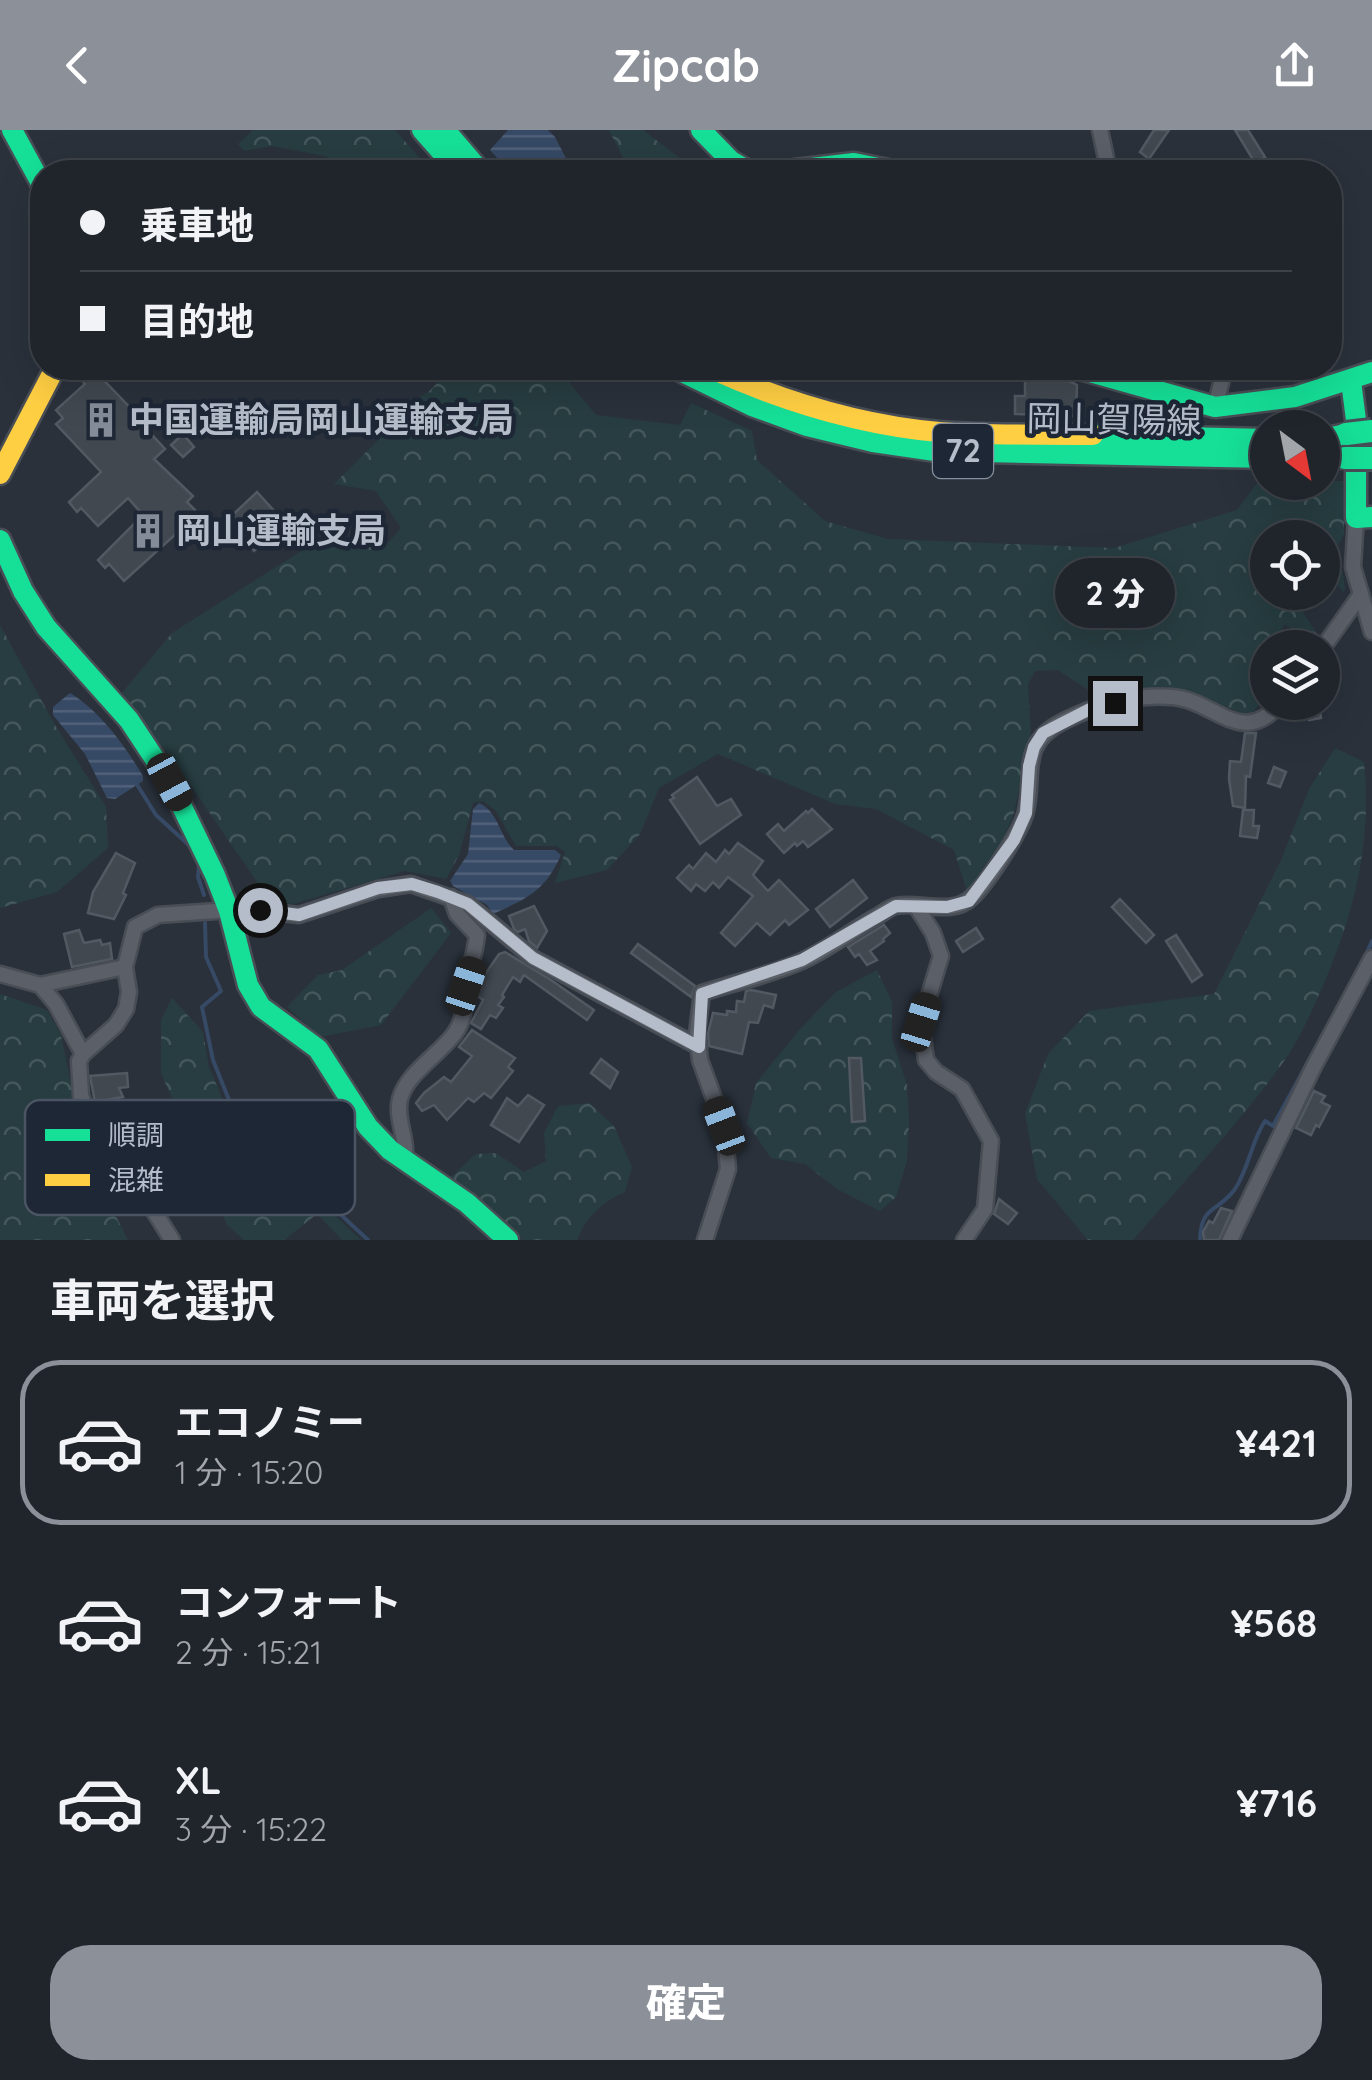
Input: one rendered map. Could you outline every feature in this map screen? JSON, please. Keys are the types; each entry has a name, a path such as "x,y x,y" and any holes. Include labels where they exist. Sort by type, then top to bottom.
{"main road":[{"path":"12,130 30,163"},
{"path":"422,130 449,160"},
{"path":"445,130 471,160"},
{"path":"701,130 729,160"},
{"name":"岡山賀陽線","path":"1118,380 1214,407 1362,377 1356,420 1364,517"},
{"path":"0,474 49,380"},
{"name":"岡山賀陽線","path":"699,380 752,406 808,426 872,442 935,451 1250,458"},
{"name":"岡山賀陽線","path":"735,380 812,408 938,432 1250,439"},
{"path":"1340,443 1372,432"},
{"path":"1340,444 1372,440"},
{"path":"1340,447 1372,458"},
{"path":"0,540 46,627 129,720 170,782 216,875 248,984 261,1007 318,1049 350,1100"},
{"path":"355,1107 368,1128 404,1161 467,1203 508,1240"}],"street":[{"path":"1100,130 1107,160"},
{"path":"1214,407 1221,380"},
{"path":"1364,517 1353,567 1372,632"},
{"path":"1335,630 1361,594"},
{"path":"705,1240 728,1169 724,1126 700,1060 702,994 802,960 896,906 947,907 969,901 1014,840 1026,813 1034,747 1043,733 1057,724 1090,709 1140,697 1185,698 1237,723 1258,720"},
{"path":"82,1100 79,1061 82,1054 116,1025 126,1009 129,992 124,967 135,927 148,919 245,909 299,915 378,888 412,884 468,904 533,958 699,1047"},
{"path":"404,1161 407,1149 399,1115 401,1095 456,1031 464,1014 466,986 475,960 477,935 457,914 450,897"},
{"path":"916,906 941,956 921,1022 926,1060 936,1072 962,1088 992,1141 985,1210 964,1240"},
{"path":"1230,1240 1313,1068 1372,958"},
{"path":"0,974 40,985 124,967"},
{"path":"40,985 56,1004 82,1054"},
{"path":"159,1215 172,1240"}],"green space":[{"path":"253,130 395,130 421,160 331,160 272,146 244,151 238,144"},
{"path":"609,130 643,130 682,160 624,160"},
{"path":"439,380 567,380 596,415 680,425 691,403 752,431 757,460 825,521 888,539 1114,548 1237,510 1250,493 1250,500 1340,500 1340,481 1344,481 1344,534 1340,541 1340,520 1250,520 1250,610 1302,610 1314,630 1294,630 1285,624 1281,630 1250,630 1249,716 1187,691 1159,686 1102,699 1058,670 1035,671 1028,684 1031,734 1014,813 1003,840 967,891 954,850 876,809 835,804 718,754 659,788 640,834 607,870 555,883 565,852 557,846 516,846 496,811 483,801 473,803 459,855 446,879 405,871 293,904 271,902 122,693 172,633 317,541 388,543 401,528 376,491 334,484 385,433 378,406 427,393"},
{"path":"1340,557 1345,588 1344,593 1340,588"},
{"path":"0,625 106,807 108,848 57,892 0,908"},
{"path":"1335,748 1364,762 1363,844 1346,924 1301,1033 1247,1110 1133,1240 1088,1240 1037,1179 1025,1114 1048,1054 1089,1011 1214,994 1282,858 1309,789"},
{"path":"431,908 451,933 381,1025 320,1037 287,1007 318,975 342,970"},
{"path":"877,970 892,1002 892,1039 907,1085 909,1122 907,1161 896,1197 880,1211 837,1189 805,1164 771,1158 747,1123 756,1083 800,1029 836,992"},
{"path":"0,994 47,1010 61,1035 74,1100 25,1100 25,1215 115,1215 128,1240 0,1240"},
{"path":"172,998 203,1032 209,1067 223,1100 173,1100 161,1073 161,1020"},
{"path":"589,1103 614,1126 632,1167 625,1192 596,1211 577,1240 523,1240 449,1179 476,1154 496,1153 524,1172 546,1161 544,1133 558,1106"},
{"path":"223,1215 316,1215 284,1240 244,1240 227,1225"},
{"path":"318,1215 335,1215 361,1240 342,1240"}],"water":[{"path":"508,130 548,130 567,160 499,160 490,150"},
{"path":"70,693 111,730 143,776 143,781 115,799 107,798 85,754 53,715 53,707"},
{"path":"479,803 491,812 514,850 555,850 561,855 549,877 534,892 493,914 487,905 450,881 468,854 473,809"}],"building":[{"path":"1154,130 1169,130 1149,159 1140,152"},
{"path":"1235,130 1248,130 1265,157 1253,160"},
{"path":"81,380 104,380 165,449 154,459 193,496 187,502 195,510 186,518 189,522 124,581 109,564 105,568 98,560 143,515 128,498 98,526 81,508 77,512 69,502 101,472 56,424 63,418 56,410 85,384"},
{"path":"1025,380 1069,381 1077,385 1076,416 1015,414 1015,396 1025,396"},
{"path":"183,434 194,447 183,457 171,445"},
{"path":"257,492 277,514 273,518 280,526 254,551 248,544 244,548 222,525"},
{"path":"1245,733 1256,733 1250,777 1246,776 1245,808 1233,806 1229,779 1230,761 1241,762"},
{"path":"1274,767 1286,772 1280,787 1268,783"},
{"path":"697,777 717,806 731,799 741,815 700,844 670,800"},
{"path":"812,809 832,829 808,847 803,841 797,846 795,843 784,853 767,834 778,824 784,831"},
{"path":"1243,810 1254,810 1253,826 1259,826 1257,838 1240,836"},
{"path":"738,843 763,861 753,875 768,891 779,880 808,910 789,925 785,920 770,935 757,923 735,946 721,933 753,896 728,877 719,888 713,882 705,891 696,884 691,891 677,878 689,865 693,869 706,853 716,862 725,850 729,854"},
{"path":"116,853 135,863 123,893 126,895 114,919 88,913 93,892"},
{"path":"853,880 867,898 830,927 816,909"},
{"path":"1120,899 1154,935 1146,943 1112,907"},
{"path":"534,906 547,931 537,948 529,941 525,929 514,929 509,916"},
{"path":"884,925 890,933 870,951 877,960 867,965 848,947"},
{"path":"976,928 983,939 963,952 956,941"},
{"path":"79,930 84,943 110,943 112,959 72,967 64,934"},
{"path":"1176,935 1202,975 1192,982 1166,941"},
{"path":"638,944 695,986 691,997 631,953"},
{"path":"505,952 594,1010 587,1020 524,975 520,982 513,977 502,995 498,1005 503,1008 496,1018 490,1015 481,1029 471,1023 483,1000 476,995 477,986 499,954"},
{"path":"746,991 776,995 773,1008 764,1005 758,1023 749,1022 742,1054 709,1046 713,1013 736,1012 737,1001 744,1002"},
{"path":"472,1030 515,1058 508,1067 513,1071 491,1098 484,1093 474,1102 468,1098 447,1120 434,1105 422,1111 416,1103 424,1093 444,1077 451,1082 472,1056 459,1047"},
{"path":"849,1058 861,1058 865,1121 852,1122"},
{"path":"601,1059 618,1072 610,1088 591,1073"},
{"path":"127,1073 128,1087 119,1088 123,1097 95,1100 90,1076"},
{"path":"1314,1091 1325,1096 1321,1102 1330,1106 1311,1135 1296,1128"},
{"path":"528,1095 544,1105 519,1142 491,1125 507,1098 518,1106"},
{"path":"999,1199 1017,1213 1008,1224 994,1214"},
{"path":"1221,1208 1232,1211 1219,1240 1204,1240 1203,1232"}],"waterway":[{"path":"136,783 156,815 191,847"},
{"path":"199,864 198,877 204,895"},
{"path":"205,923 206,957 221,991 202,1007 213,1060 229,1100"},
{"path":"1364,959 1372,941"},
{"path":"1200,1240 1207,1214 1235,1189 1260,1129 1265,1121 1273,1126 1357,972"},
{"path":"341,1215 368,1240"}],"traffic: fast":[{"path":"12,130 30,163"},
{"path":"422,130 448,160"},
{"path":"445,130 471,160"},
{"path":"701,130 730,160"},
{"path":"1119,380 1215,407 1295,397 1372,372"},
{"path":"699,380 752,406 807,426 873,442 935,451 1250,458"},
{"path":"1351,381 1356,420 1356,518 1372,517"},
{"path":"1346,434 1372,431"},
{"path":"1340,435 1346,434"},
{"path":"1093,435 1250,439"},
{"path":"1345,458 1372,458"},
{"path":"0,540 23,591 46,627 129,720 170,782 215,875 229,911 248,985 261,1007 318,1049 351,1100"},
{"path":"355,1107 390,1150 467,1203 508,1240"}],"traffic: slow":[{"path":"0,474 49,380"},
{"path":"738,380 793,401 909,429 1093,435"},
{"path":"1340,458 1345,458"}],"place":[{"name":"中国運輸局岡山運輸支局","path":"101,420"},
{"name":"岡山運輸支局","path":"148,531"}],"route":[{"path":"260,910 299,915 378,888 412,884 438,892 468,904 533,958 570,980 699,1047 702,994 802,960 896,906 947,907 969,901 1014,840 1026,813 1029,766 1043,733 1090,709 1115,703"}]}
